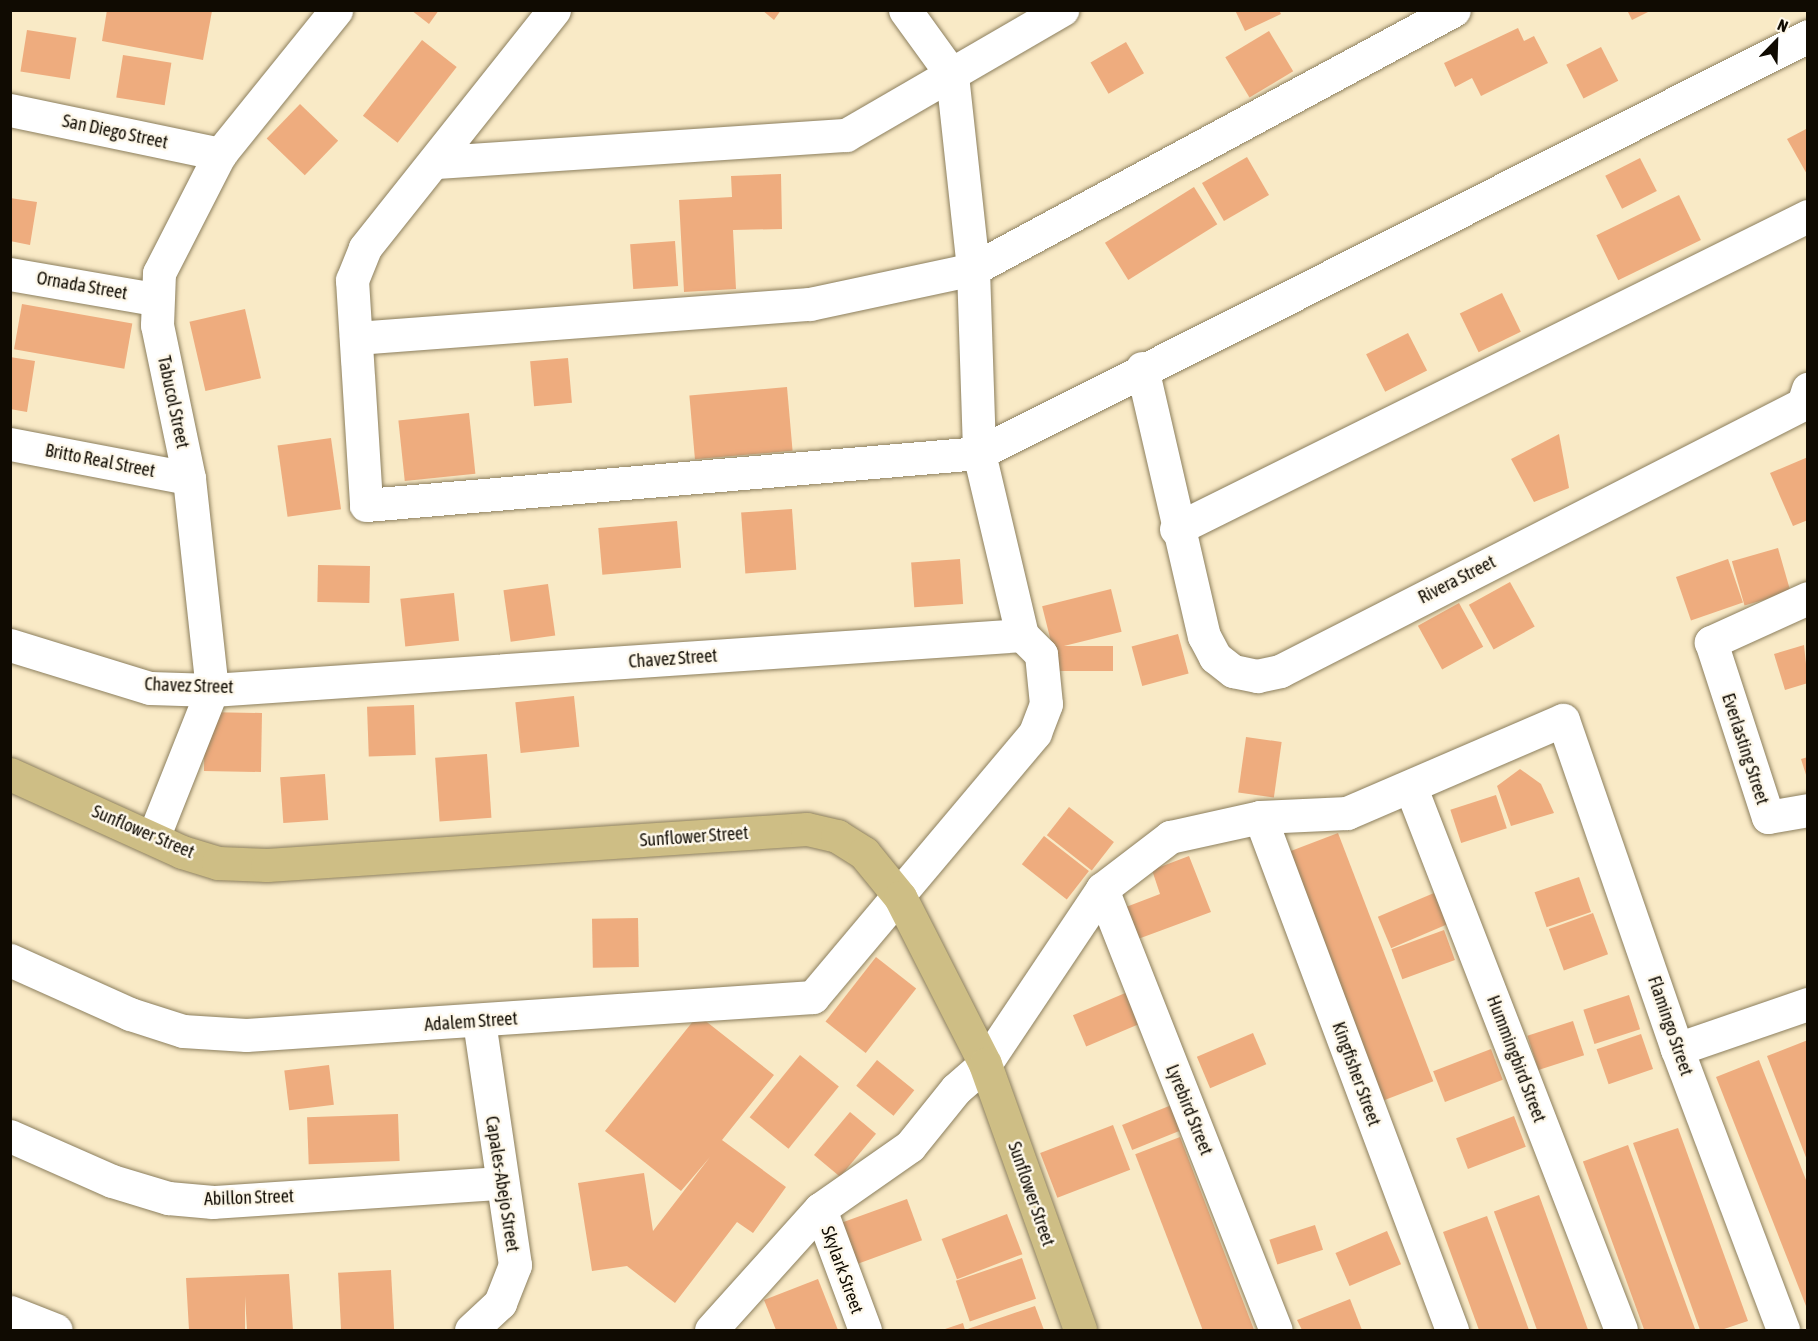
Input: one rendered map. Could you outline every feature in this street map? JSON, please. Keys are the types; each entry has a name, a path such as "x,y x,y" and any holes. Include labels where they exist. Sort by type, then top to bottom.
{"main road":[{"name":"Sunflower Street","path":"10,774 153,838 218,863 267,865 807,830 837,836 864,853 900,897 985,1064 1080,1330"}],"street":[{"name":"Tabucol Street","path":"153,838 212,690 189,478 154,299 159,273 220,153 336,10"},
{"path":"554,10 438,162 365,249 352,280 366,505 979,453 1142,368 1808,36"},
{"path":"900,897 1035,733 1046,704 1046,677 1041,654 1022,635 979,453 973,270 952,75 905,10"},
{"path":"438,162 846,135 1062,10"},
{"path":"356,338 810,304 973,270 1454,10"},
{"name":"San Diego Street","path":"10,110 220,153"},
{"path":"1176,529 1808,216"},
{"name":"Ornada Street","path":"10,274 154,299"},
{"name":"Rivera Street","path":"1142,368 1176,529 1204,636 1215,657 1233,671 1257,676 1280,670 1803,404 1808,389"},
{"name":"Britto Real Street","path":"10,444 189,478"},
{"name":"Everlasting Street","path":"1808,598 1711,642 1767,817 1808,810"},
{"name":"Chavez Street","path":"10,645 150,688 212,690 1022,635"},
{"name":"Flamingo Street","path":"1411,788 1563,720 1677,1049 1783,1330"},
{"path":"711,1330 820,1209 910,1146 956,1089 985,1064 1102,889 1170,837 1260,817 1347,813 1411,788"},
{"name":"Hummingbird Street","path":"1411,788 1622,1330"},
{"name":"Kingfisher Street","path":"1260,817 1452,1330"},
{"name":"Lyrebird Street","path":"1102,889 1276,1330"},
{"name":"Adalem Street","path":"10,960 130,1014 183,1031 246,1035 479,1022 813,997 900,897"},
{"path":"1677,1049 1808,1004"},
{"name":"Capales-Abejo Street","path":"471,1330 500,1302 515,1265 499,1183 479,1022"},
{"name":"Abillon Street","path":"10,1136 112,1181 168,1198 213,1202 499,1183"},
{"name":"Skylark Street","path":"820,1209 865,1330"},
{"path":"10,1312 56,1330"}],"building":[{"path":"107,10 212,11 203,60 102,41"},
{"path":"411,10 439,10 429,24"},
{"path":"762,10 781,10 774,20"},
{"path":"1235,10 1279,10 1281,14 1245,31"},
{"path":"1627,10 1652,10 1632,20"},
{"path":"1518,28 1524,41 1534,36 1548,63 1481,96 1472,78 1455,87 1444,63"},
{"path":"27,30 76,38 70,79 20,71"},
{"path":"1269,31 1293,71 1249,98 1225,57"},
{"path":"422,40 457,67 398,143 363,116"},
{"path":"1126,42 1144,73 1108,94 1090,62"},
{"path":"1601,47 1618,81 1584,99 1566,65"},
{"path":"123,55 171,63 165,105 116,97"},
{"path":"300,104 338,141 305,175 267,139"},
{"path":"1808,128 1808,176 1787,139"},
{"path":"1247,157 1269,195 1224,221 1202,183"},
{"path":"1640,158 1657,191 1622,209 1605,176"},
{"path":"781,174 782,229 733,230 736,289 684,292 679,200 732,197 731,176"},
{"path":"1194,187 1217,224 1128,280 1105,243"},
{"path":"1679,195 1701,240 1618,280 1596,235"},
{"path":"10,198 37,202 30,245 10,241"},
{"path":"675,241 678,286 633,289 630,244"},
{"path":"1502,293 1521,332 1479,352 1460,314"},
{"path":"22,304 132,323 124,369 14,349"},
{"path":"245,309 261,378 205,391 189,322"},
{"path":"1408,333 1427,370 1385,392 1366,354"},
{"path":"10,357 35,361 27,412 10,409"},
{"path":"568,358 572,403 534,406 530,361"},
{"path":"787,387 793,451 695,459 689,396"},
{"path":"469,413 475,474 405,481 398,420"},
{"path":"1559,434 1569,488 1534,502 1511,459"},
{"path":"331,438 341,509 288,517 278,446"},
{"path":"1808,457 1808,520 1793,526 1770,473"},
{"path":"792,509 796,570 745,573 741,513"},
{"path":"677,521 681,568 602,575 598,528"},
{"path":"1778,548 1791,592 1745,605 1732,561"},
{"path":"960,559 963,604 914,607 911,562"},
{"path":"1728,559 1743,602 1691,620 1676,577"},
{"path":"318,565 370,566 369,603 317,602"},
{"path":"1510,582 1535,627 1494,649 1469,605"},
{"path":"548,584 555,635 511,642 503,590"},
{"path":"1111,589 1122,632 1053,649 1042,606"},
{"path":"454,593 459,641 405,646 400,599"},
{"path":"1459,603 1483,647 1442,670 1418,626"},
{"path":"1178,634 1189,674 1142,686 1132,646"},
{"path":"1804,645 1808,683 1785,690 1774,654"},
{"path":"1054,646 1113,646 1113,671 1054,671"},
{"path":"574,696 579,747 521,753 515,702"},
{"path":"414,705 416,755 369,757 367,707"},
{"path":"205,712 262,713 261,772 204,771"},
{"path":"1246,737 1282,742 1274,797 1238,792"},
{"path":"487,754 491,818 440,821 435,758"},
{"path":"1808,757 1808,778 1807,778 1801,759"},
{"path":"1520,769 1541,784 1554,813 1511,826 1497,786"},
{"path":"325,774 328,820 283,823 280,777"},
{"path":"1496,795 1507,828 1461,843 1450,810"},
{"path":"1069,807 1114,842 1092,870 1047,835"},
{"path":"1338,833 1433,1081 1376,1103 1281,855"},
{"path":"1044,836 1089,871 1067,899 1022,864"},
{"path":"1189,856 1211,912 1138,939 1126,907 1160,894 1152,870"},
{"path":"1579,877 1591,912 1547,927 1535,892"},
{"path":"1434,893 1447,924 1391,948 1378,917"},
{"path":"1593,913 1608,954 1564,970 1549,929"},
{"path":"638,918 639,967 593,968 592,919"},
{"path":"1444,930 1455,960 1402,979 1391,949"},
{"path":"876,957 916,988 866,1053 826,1022"},
{"path":"1130,991 1143,1022 1086,1047 1073,1015"},
{"path":"1629,995 1640,1029 1594,1044 1583,1010"},
{"path":"698,1015 774,1075 722,1140 786,1187 753,1233 737,1222 675,1303 627,1266 592,1271 578,1183 644,1173 653,1231 710,1157 681,1191 605,1131"},
{"path":"1573,1021 1584,1055 1538,1070 1527,1036"},
{"path":"1253,1033 1266,1064 1210,1088 1197,1057"},
{"path":"1641,1034 1653,1069 1609,1084 1597,1049"},
{"path":"1808,1040 1808,1160 1807,1160 1767,1056"},
{"path":"1491,1049 1503,1080 1445,1102 1433,1071"},
{"path":"800,1055 839,1086 789,1149 750,1117"},
{"path":"877,1060 914,1090 894,1116 856,1086"},
{"path":"1759,1060 1808,1185 1808,1311 1716,1077"},
{"path":"329,1065 334,1105 289,1110 284,1070"},
{"path":"1174,1104 1184,1129 1132,1150 1122,1125"},
{"path":"850,1112 876,1134 840,1177 814,1155"},
{"path":"398,1114 400,1161 309,1164 307,1117"},
{"path":"1514,1116 1526,1147 1468,1169 1456,1138"},
{"path":"1113,1125 1130,1170 1057,1198 1040,1153"},
{"path":"1678,1128 1748,1321 1721,1330 1700,1330 1633,1143"},
{"path":"1180,1137 1254,1330 1203,1330 1135,1154"},
{"path":"1628,1145 1695,1330 1644,1330 1583,1161"},
{"path":"1539,1195 1588,1329 1537,1330 1494,1211"},
{"path":"907,1199 922,1240 857,1264 842,1223"},
{"path":"1007,1214 1022,1254 957,1279 942,1239"},
{"path":"1487,1216 1529,1330 1479,1330 1443,1232"},
{"path":"1315,1225 1323,1250 1277,1265 1269,1240"},
{"path":"1387,1231 1401,1264 1350,1286 1335,1253"},
{"path":"1022,1258 1036,1299 970,1321 956,1281"},
{"path":"391,1270 394,1330 341,1330 338,1273"},
{"path":"289,1274 293,1330 247,1330 245,1296 245,1330 189,1330 186,1278"},
{"path":"818,1279 838,1330 776,1330 764,1300"},
{"path":"1350,1299 1362,1330 1302,1330 1297,1320"},
{"path":"1035,1306 1044,1330 965,1330"},
{"path":"963,1323 965,1330 942,1330"}]}
